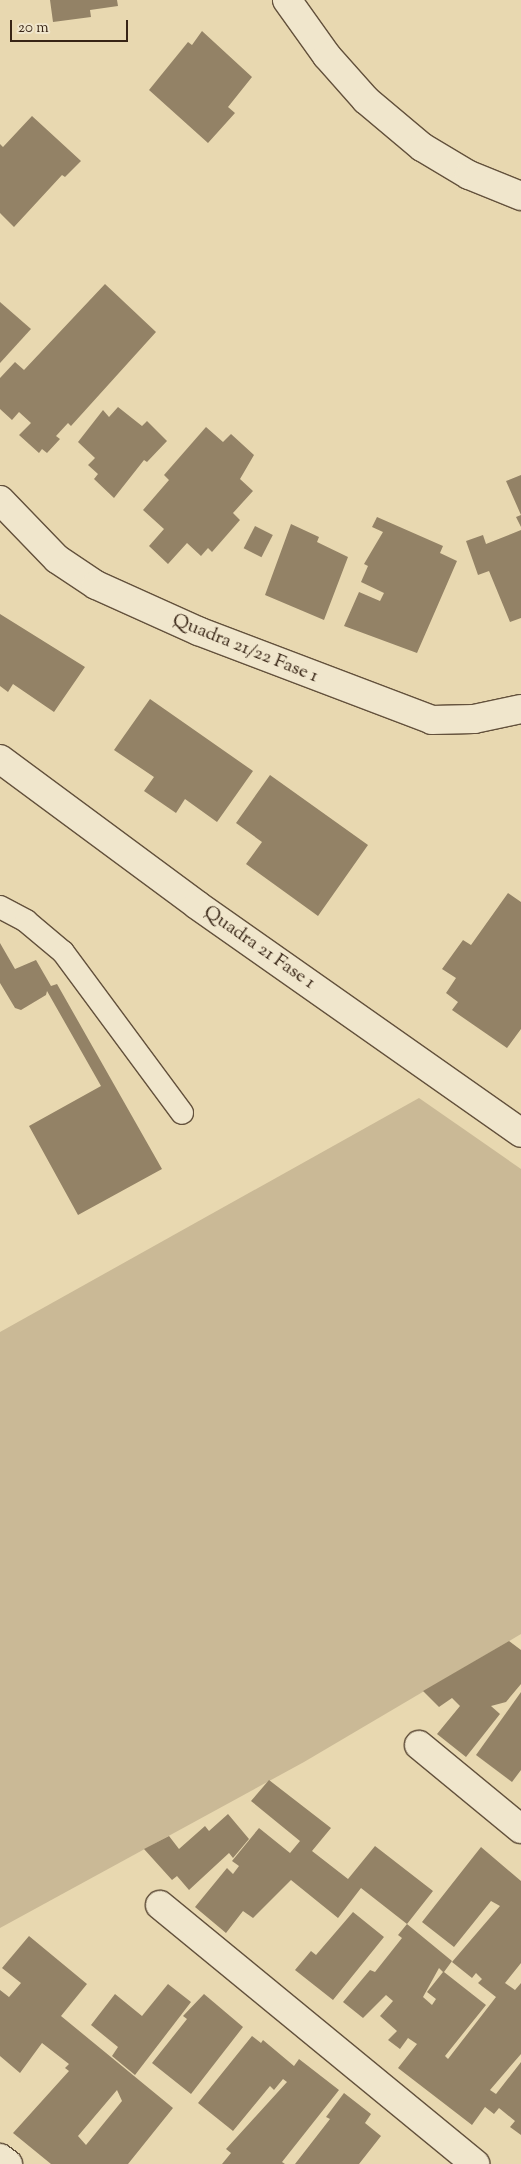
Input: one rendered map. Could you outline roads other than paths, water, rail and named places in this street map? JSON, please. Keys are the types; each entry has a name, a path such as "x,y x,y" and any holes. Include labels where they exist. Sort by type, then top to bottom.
{"street":[{"path":"287,0 327,56 366,100 422,147 469,176 521,196"},
{"name":"Quadra 21/22 Fase 1","path":"0,500 57,559 88,580 198,631 432,720 474,719 521,709"},
{"name":"Quadra 21 Fase 1","path":"0,758 197,904 521,1133"},
{"path":"419,1745 521,1829"},
{"path":"160,1905 475,2164"},
{"path":"0,2158 8,2164"}],"lane":[{"path":"0,907 26,921 62,952 182,1113"}]}
